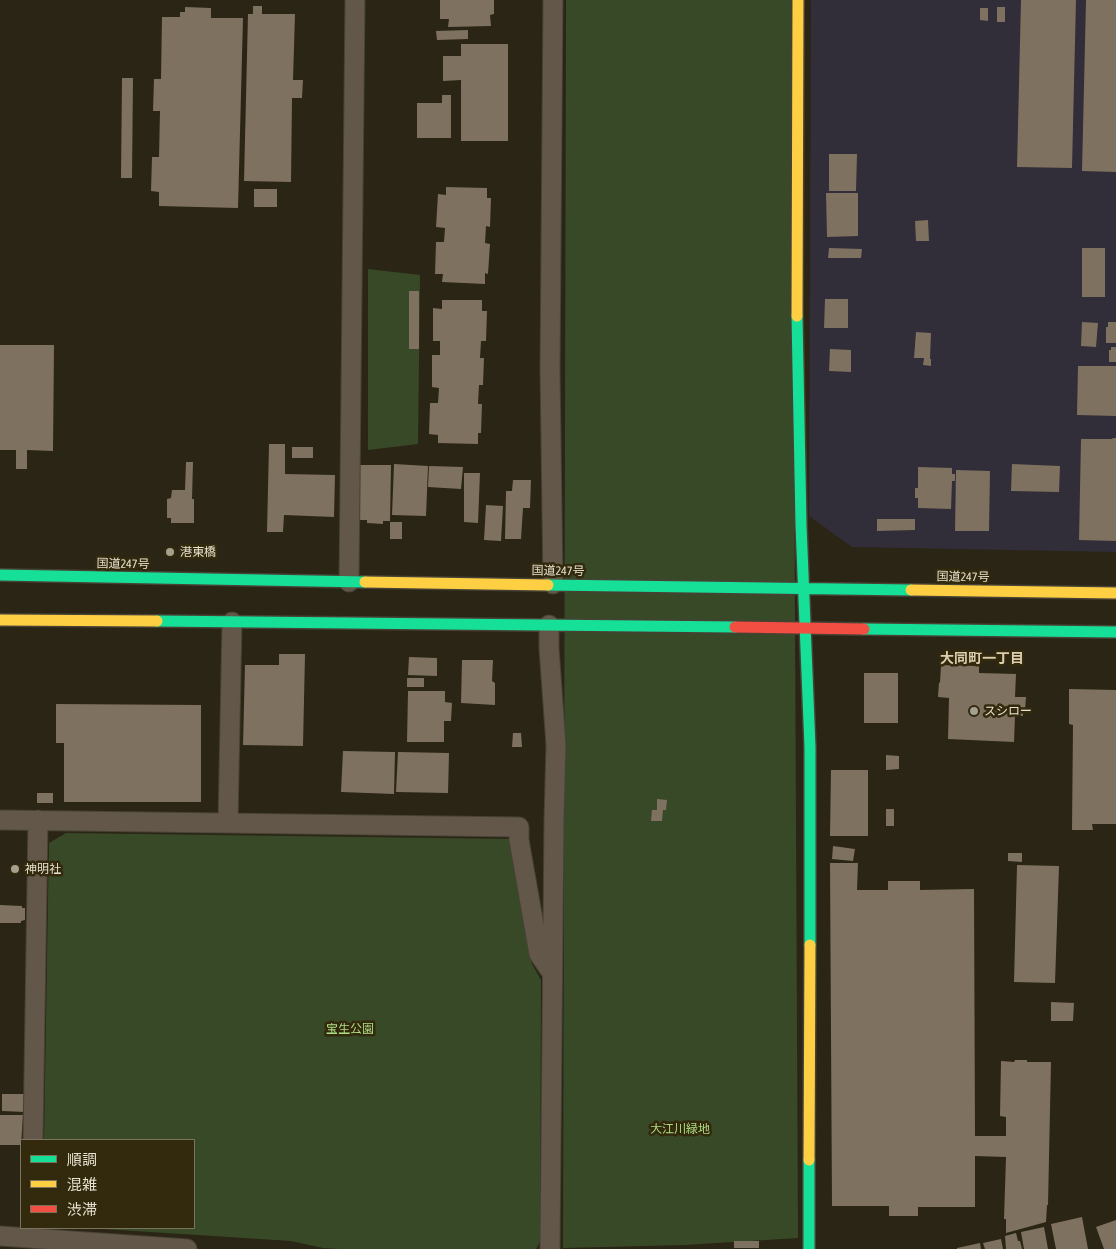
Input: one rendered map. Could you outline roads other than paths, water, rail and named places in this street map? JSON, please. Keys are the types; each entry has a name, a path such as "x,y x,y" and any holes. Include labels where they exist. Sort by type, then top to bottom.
{"main road":[{"path":"798,0 796,285 803,588 810,748 809,1249"},
{"name":"国道247号","path":"0,575 1116,593"},
{"path":"0,620 1116,632"}],"street":[{"path":"349,582 355,0"},
{"path":"553,0 550,370 553,584"},
{"path":"228,823 232,622"},
{"path":"549,625 556,745 550,1249"},
{"path":"0,820 519,827 519,840 539,954 552,973"},
{"path":"33,1139 38,820"},
{"path":"0,1236 32,1233 187,1249"}],"place":[{"name":"港東橋","path":"170,552"},
{"name":"スシロー","path":"974,711"},
{"name":"神明社","path":"15,869"}],"district":[{"name":"大同町一丁目","path":"982,659"}],"park label":[{"name":"宝生公園","path":"350,1029"},
{"name":"大江川緑地","path":"680,1129"}]}
